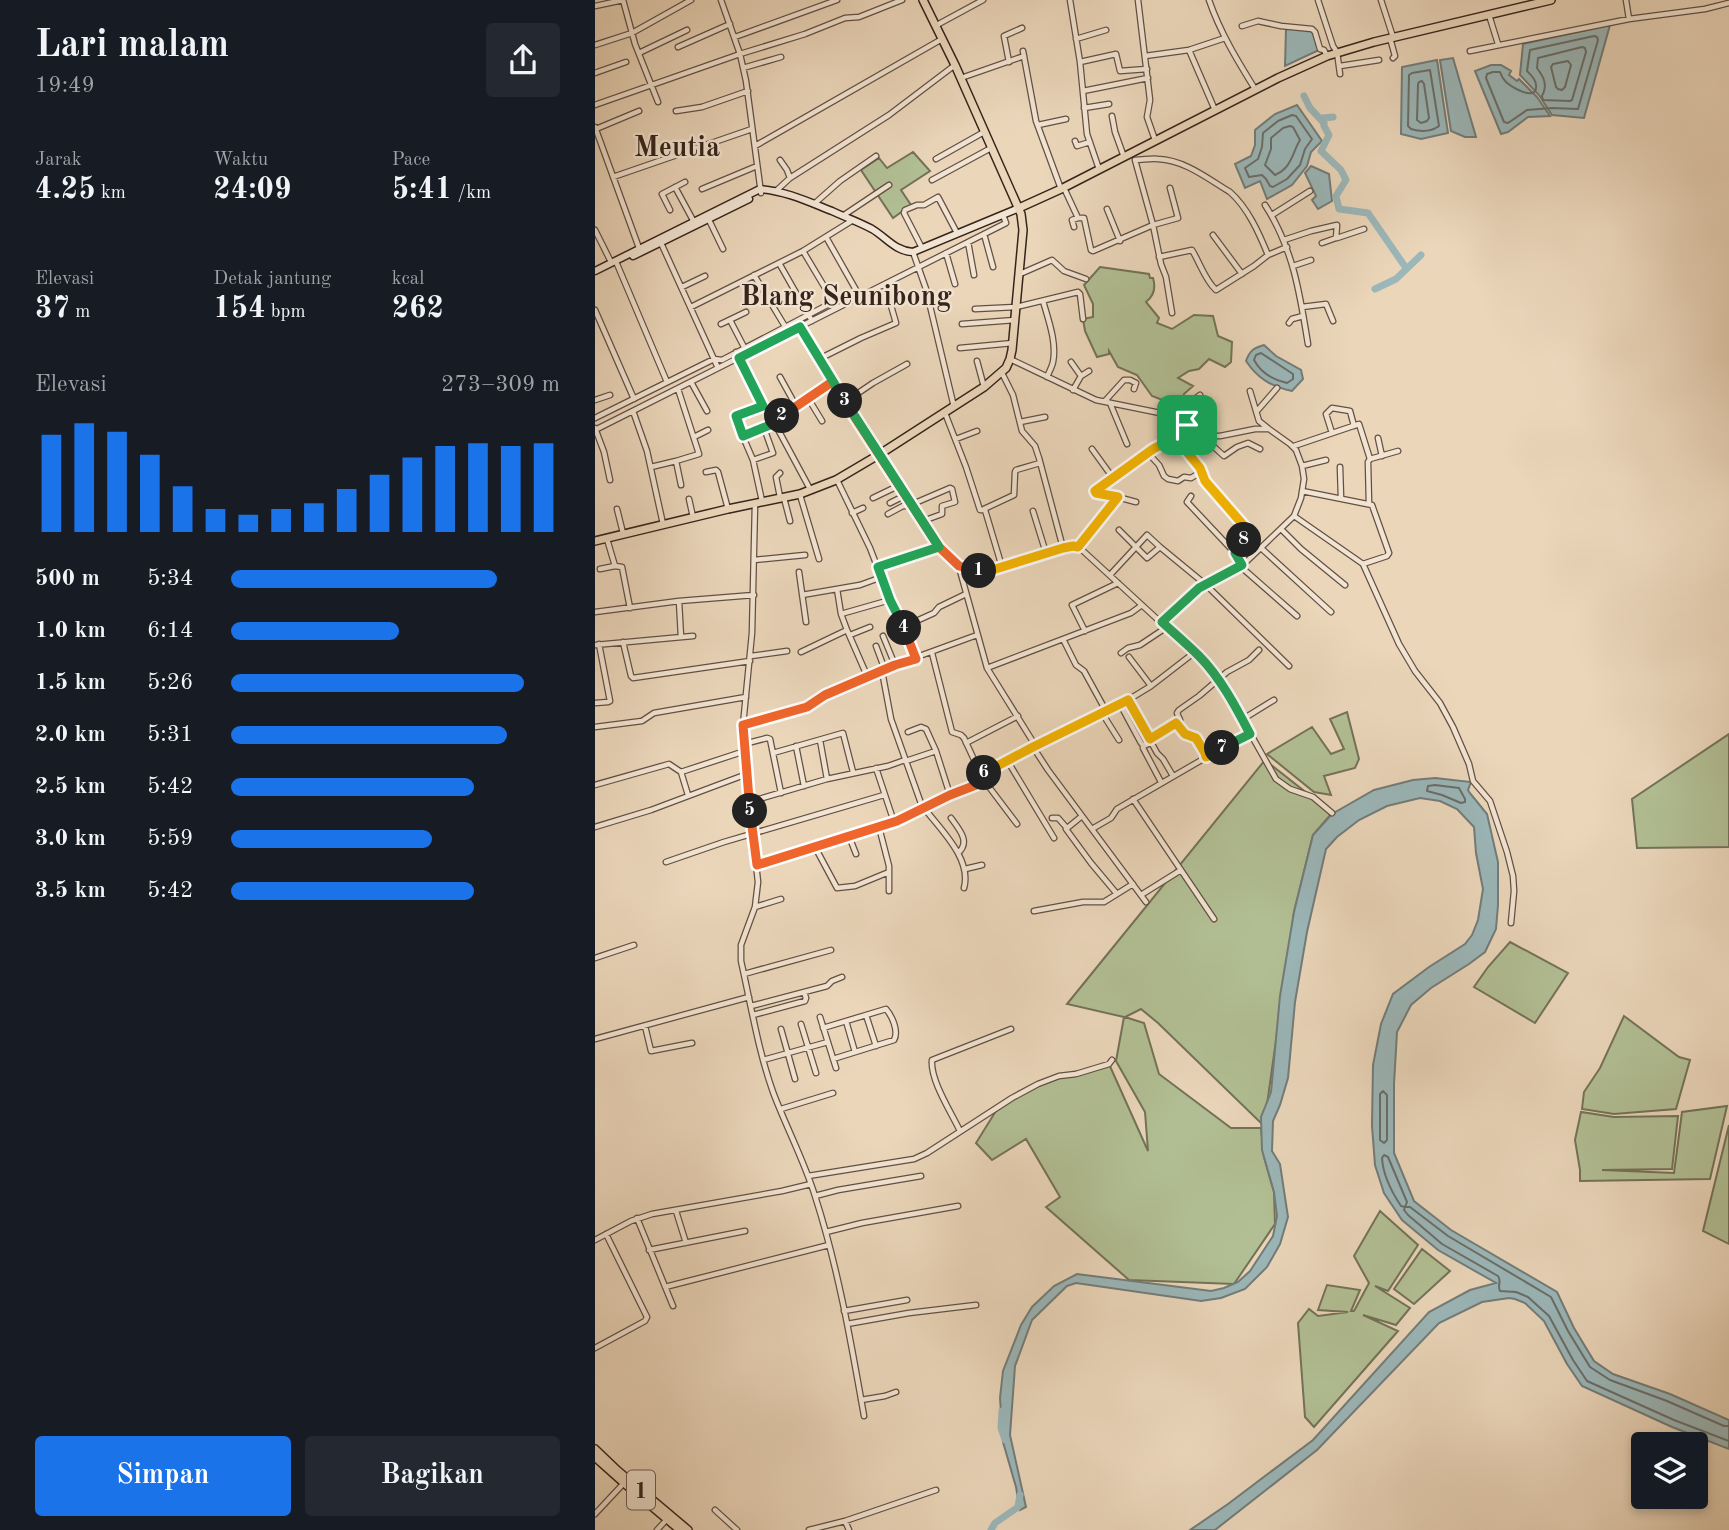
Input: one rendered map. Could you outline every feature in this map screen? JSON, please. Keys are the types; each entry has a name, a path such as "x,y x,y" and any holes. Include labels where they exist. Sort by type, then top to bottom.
{"highway":[{"path":"596,540 800,494 836,480 945,413 1002,373 1010,359 1013,343 1023,221 1010,211 992,148 923,0"},
{"path":"1010,211 1124,157 1134,156 1155,141 1337,52 1551,0"},
{"name":"1","path":"595,1449 624,1483 688,1530"},
{"name":"1","path":"595,1457 669,1517 680,1530"}],"main road":[{"path":"614,263 661,243 694,222 762,191 776,191 814,204 872,229 899,249 913,252 1010,211"},
{"path":"597,272 639,248 709,220 762,191"}],"street":[{"path":"595,6 623,0 639,54 658,103"},
{"path":"595,45 632,33 691,0"},
{"path":"721,0 740,54 762,191"},
{"path":"735,37 837,0"},
{"path":"595,105 845,18 859,17 902,0"},
{"path":"935,26 983,0"},
{"path":"1070,0 1080,62 1087,134 1098,169"},
{"path":"1138,0 1150,100 1147,120 1155,141"},
{"path":"1209,0 1225,38 1255,90"},
{"path":"1318,0 1337,52 1340,74"},
{"path":"1381,0 1392,37 1393,58"},
{"path":"1626,0 1629,19"},
{"path":"1469,51 1629,19 1729,3"},
{"path":"1489,15 1498,44"},
{"path":"1242,26 1258,21 1313,29 1320,48 1327,56"},
{"path":"678,47 730,24"},
{"path":"1009,62 1004,36 1022,28"},
{"path":"639,54 687,30"},
{"path":"1076,39 1106,30"},
{"path":"1145,56 1189,50 1225,38"},
{"path":"755,146 942,39"},
{"path":"1189,50 1216,110"},
{"path":"961,78 1009,62 1024,54 1038,125 1078,218"},
{"path":"1080,62 1116,54 1120,71 1147,69"},
{"path":"743,68 781,57"},
{"path":"1340,66 1380,60"},
{"path":"595,73 626,62"},
{"path":"776,191 790,178 889,115 955,65"},
{"path":"1083,90 1148,78"},
{"path":"676,111 702,107 748,92"},
{"path":"1084,108 1109,103"},
{"path":"639,111 595,128 639,248"},
{"path":"1112,116 1124,157"},
{"path":"1038,125 1066,119"},
{"path":"613,177 752,129"},
{"path":"936,159 985,132"},
{"path":"1075,141 1077,146 1090,142"},
{"path":"932,180 992,148"},
{"path":"814,204 840,181 876,156"},
{"path":"1172,313 1166,276 1134,156 1171,161 1188,167 1230,192 1254,224 1268,255"},
{"path":"781,160 790,178"},
{"path":"702,189 757,166"},
{"path":"670,210 662,194 685,181"},
{"path":"843,216 889,185"},
{"path":"674,187 694,222"},
{"path":"1074,227 1072,220 1084,218 1092,251 1120,241 1153,225 1178,217 1170,188"},
{"path":"1272,215 1310,191"},
{"path":"922,248 904,213 912,207 924,205 938,197 957,233"},
{"path":"1265,205 1284,240 1293,266 1308,344"},
{"path":"1107,209 1120,241"},
{"path":"610,480 604,452 595,429 1006,223 1010,211"},
{"path":"709,220 723,249"},
{"path":"691,307 803,251 853,220"},
{"path":"1284,240 1335,224 1338,226 1336,238"},
{"path":"1322,243 1364,229"},
{"path":"595,230 614,263 667,382"},
{"path":"984,234 993,267"},
{"path":"1213,235 1242,274"},
{"path":"826,237 860,297"},
{"path":"968,242 974,275"},
{"path":"661,243 718,368"},
{"path":"1159,257 1192,250 1215,290 1218,290 1268,255 1287,247"},
{"path":"803,251 837,308"},
{"path":"913,252 920,267 954,407"},
{"path":"946,254 955,285"},
{"path":"1020,274 1052,260 1064,271 1086,279"},
{"path":"1293,266 1311,260"},
{"path":"779,263 812,321"},
{"path":"754,275 789,333"},
{"path":"682,287 705,276"},
{"path":"819,359 896,323 885,285"},
{"path":"975,309 1016,307 1079,293 1083,319"},
{"path":"1043,301 1054,351 1047,377"},
{"path":"595,418 714,359 722,359 833,302"},
{"path":"1302,307 1326,304 1333,321"},
{"path":"595,310 634,399"},
{"path":"721,324 746,312"},
{"path":"1289,323 1292,319 1303,316"},
{"path":"730,320 744,348"},
{"path":"962,324 1015,320"},
{"path":"800,327 832,382 939,547 959,566 981,571 1063,548 1078,547 1195,652 1209,668 1243,719 1268,766 1283,785 1313,797 1332,813"},
{"path":"960,348 1013,343"},
{"path":"736,352 811,490"},
{"path":"1010,359 1096,400 1165,414 1203,435 1224,456 1248,443 1260,449"},
{"path":"977,361 984,387"},
{"path":"1071,362 1081,376"},
{"path":"845,402 907,364"},
{"path":"1073,390 1081,376 1089,371"},
{"path":"1002,373 1013,395 1022,431 1035,446 1041,463 1063,548"},
{"path":"780,377 796,406"},
{"path":"1107,402 1124,380 1136,383 1134,389"},
{"path":"691,382 707,411"},
{"path":"743,436 774,422 832,382"},
{"path":"651,467 699,455 678,388"},
{"path":"1256,411 1277,388"},
{"path":"1162,622 1205,584 1241,565 1294,516 1304,479 1302,466 1294,446 1260,422 1250,391"},
{"path":"595,401 610,394"},
{"path":"1179,421 1188,404 1200,395"},
{"path":"807,398 822,421"},
{"path":"1107,402 1127,444"},
{"path":"763,406 736,416 753,460 759,502 751,658 743,725 758,882 755,907 741,945 741,955 763,1060 811,1184 826,1232 864,1416"},
{"path":"1332,433 1327,414 1332,408 1350,411 1354,426"},
{"path":"633,411 647,451 663,524"},
{"path":"945,413 980,510 1014,495 1016,470 1041,463"},
{"path":"1020,422 1045,417"},
{"path":"1136,502 1095,491 1170,440 1187,425"},
{"path":"1294,446 1359,425 1370,459 1369,504"},
{"path":"753,460 773,453 764,428"},
{"path":"1203,435 1269,429"},
{"path":"694,437 708,430"},
{"path":"956,439 977,431"},
{"path":"1203,435 1187,452 1199,467 1205,481 1246,528 1241,545 1235,553"},
{"path":"1378,438 1383,456"},
{"path":"1092,449 1113,478"},
{"path":"1370,459 1398,451"},
{"path":"1148,453 1168,480 1191,478 1201,472"},
{"path":"1302,466 1326,460"},
{"path":"677,461 681,485"},
{"path":"1340,467 1341,498"},
{"path":"706,472 718,471 728,509"},
{"path":"780,473 776,477 790,522"},
{"path":"836,480 870,548 916,659"},
{"path":"873,498 900,485"},
{"path":"888,513 952,489 955,502 942,506 942,514 923,521"},
{"path":"1302,491 1372,505 1389,553 1363,564"},
{"path":"800,494 819,559"},
{"path":"890,503 907,495"},
{"path":"1191,496 1187,502 1235,553 1241,565 1297,616"},
{"path":"1078,547 1118,497"},
{"path":"688,499 693,517"},
{"path":"852,513 863,508"},
{"path":"617,509 623,533"},
{"path":"984,509 1002,567"},
{"path":"1033,511 1046,553"},
{"path":"1294,516 1363,564 1399,644 1415,671 1440,703 1462,746 1473,781 1487,796 1495,813 1513,876 1511,923"},
{"path":"1281,529 1345,585"},
{"path":"1119,530 1148,558 1160,547"},
{"path":"595,531 596,540"},
{"path":"1110,575 1147,535 1205,584 1289,666"},
{"path":"607,538 615,566"},
{"path":"878,567 939,547"},
{"path":"1261,548 1331,612"},
{"path":"754,560 805,555"},
{"path":"959,566 986,668 1018,716 1048,770 1146,902"},
{"path":"600,569 622,567 630,608"},
{"path":"799,572 806,622"},
{"path":"802,595 860,585 882,577"},
{"path":"1085,631 1072,605 1119,583"},
{"path":"837,589 841,614 868,678"},
{"path":"903,627 966,594"},
{"path":"595,612 754,595"},
{"path":"841,614 890,600"},
{"path":"679,601 681,637"},
{"path":"986,668 1131,613 1142,605"},
{"path":"800,652 870,627"},
{"path":"1121,653 1140,645 1167,627"},
{"path":"743,725 807,707 825,695 895,665 977,635"},
{"path":"595,703 610,701 597,644 693,636"},
{"path":"883,636 895,665"},
{"path":"1063,639 1076,665 1084,671 1119,740"},
{"path":"623,642 633,678 787,651"},
{"path":"876,646 884,671 891,719 905,761 924,808 958,853 965,869 964,888"},
{"path":"1144,746 1180,719 1178,710 1259,650"},
{"path":"757,865 894,822 978,784 983,781 984,772 1128,700 1195,652"},
{"path":"932,653 952,732 961,735 983,779 1017,824"},
{"path":"1129,657 1151,686"},
{"path":"595,727 642,721 654,713 746,697"},
{"path":"1128,700 1173,776"},
{"path":"1243,719 1274,700"},
{"path":"1120,704 1161,782"},
{"path":"966,743 1018,716"},
{"path":"1176,723 1185,734 1196,738 1206,757"},
{"path":"908,732 924,727 936,751 950,795"},
{"path":"773,752 843,733 853,772"},
{"path":"1092,829 1111,818 1115,810 1161,782 1250,734"},
{"path":"681,772 768,738 781,793"},
{"path":"820,740 827,779"},
{"path":"796,746 804,786"},
{"path":"749,802 936,751"},
{"path":"1007,760 1054,838"},
{"path":"595,785 669,764 681,772 688,795"},
{"path":"876,768 894,822"},
{"path":"595,827 651,810 747,774"},
{"path":"666,862 884,795"},
{"path":"1133,799 1214,919"},
{"path":"1066,827 1082,816"},
{"path":"951,818 964,841 963,849 958,853"},
{"path":"1052,818 1058,818 1066,827 1117,894"},
{"path":"879,827 889,872 889,891"},
{"path":"849,836 856,855"},
{"path":"814,847 837,888 855,886 889,872"},
{"path":"965,869 982,865"},
{"path":"1141,895 1181,870"},
{"path":"1034,911 1083,902 1104,902 1133,884"},
{"path":"755,907 781,900"},
{"path":"595,958 634,945"},
{"path":"744,974 831,950"},
{"path":"751,1006 827,986 842,977"},
{"path":"753,1016 805,1001 804,992"},
{"path":"595,1039 749,998"},
{"path":"823,1028 886,1010 895,1030 894,1040 833,1059"},
{"path":"866,1015 876,1045"},
{"path":"820,1017 836,1068"},
{"path":"846,1021 855,1052"},
{"path":"801,1024 816,1073"},
{"path":"645,1026 651,1051 692,1043"},
{"path":"781,1029 795,1079"},
{"path":"960,1131 935,1079 932,1060 1011,1030"},
{"path":"763,1060 828,1042"},
{"path":"808,1176 914,1159 1012,1098 1045,1081 1109,1064 1112,1060"},
{"path":"781,1109 833,1093"},
{"path":"815,1196 921,1176"},
{"path":"595,1240 637,1218 652,1214 811,1184"},
{"path":"826,1232 958,1206"},
{"path":"676,1211 686,1243"},
{"path":"637,1218 673,1306"},
{"path":"649,1250 745,1231"},
{"path":"595,1348 645,1321 647,1317 606,1234"},
{"path":"665,1287 829,1245"},
{"path":"844,1311 907,1300"},
{"path":"847,1324 976,1305"},
{"path":"861,1400 896,1392"},
{"path":"595,1514 624,1483"},
{"path":"809,1530 845,1521 936,1490"},
{"path":"715,1510 737,1530"},
{"path":"657,1530 669,1517"},
{"path":"845,1521 849,1530"}],"green space":[{"path":"913,152 930,171 901,190 911,205 893,218 861,170 879,158 887,168"},
{"path":"1100,267 1149,274 1150,278 1153,278 1154,288 1153,294 1146,302 1159,318 1157,323 1172,329 1194,315 1213,316 1218,336 1232,342 1231,362 1225,367 1209,359 1199,369 1189,371 1178,378 1193,386 1184,394 1182,403 1170,403 1152,396 1137,375 1118,367 1109,351 1109,354 1097,357 1085,331 1083,319 1093,317 1093,304 1084,285"},
{"path":"1347,712 1359,759 1355,768 1324,776 1331,795 1314,792 1267,754 1312,727 1331,754 1344,749 1330,719"},
{"path":"1729,734 1729,847 1637,848 1632,799"},
{"path":"1265,760 1332,813 1313,835 1294,912 1264,1126 1141,1009 1125,1017 1144,1023 1159,1074 1231,1128 1261,1128 1264,1157 1274,1192 1275,1224 1234,1284 1129,1280 1046,1207 1060,1197 1026,1139 992,1160 976,1143 999,1106 1051,1078 1109,1064 1148,1151 1145,1112 1116,1061 1124,1017 1067,1004"},
{"path":"1510,942 1568,973 1535,1023 1474,987"},
{"path":"1624,1016 1679,1057 1690,1060 1676,1109 1614,1114 1582,1109 1584,1092 1600,1068"},
{"path":"1727,1106 1710,1179 1580,1181 1575,1140 1581,1112 1614,1117 1678,1116 1672,1169 1602,1170 1674,1173 1682,1112"},
{"path":"1729,1125 1729,1244 1703,1231"},
{"path":"1380,1211 1418,1245 1388,1291 1375,1286 1410,1308 1396,1325 1363,1315 1398,1331 1314,1427 1305,1417 1298,1323 1309,1309 1318,1316 1348,1312 1318,1310 1327,1285 1360,1290 1351,1311 1354,1311 1369,1283 1354,1256"},
{"path":"1422,1249 1450,1271 1414,1304 1394,1289"}],"water":[{"path":"1610,25 1584,118 1552,115 1539,95 1520,75 1523,44"},
{"path":"1286,28 1313,31 1319,50 1285,66"},
{"path":"1453,58 1476,137 1465,137 1451,131 1440,60"},
{"path":"1437,60 1448,133 1421,139 1401,134 1402,67"},
{"path":"1491,65 1501,65 1511,71 1509,75 1517,81 1519,79 1537,97 1550,116 1528,117 1501,134 1475,71"},
{"path":"1297,105 1322,141 1311,152 1307,166 1292,185 1267,199 1260,181 1245,188 1235,164 1251,156 1255,145 1255,130 1275,114"},
{"path":"1311,166 1329,174 1332,201 1318,209 1312,200 1316,196 1305,173"},
{"path":"1264,345 1276,356 1301,370 1303,379 1292,391 1266,381 1255,373 1246,361 1253,350"},
{"path":"1435,778 1471,782 1468,790 1487,814 1498,862 1496,929 1485,952 1431,988 1411,1005 1397,1032 1394,1153 1414,1201 1451,1230 1557,1292 1594,1361 1613,1374 1670,1394 1729,1420 1729,1449 1708,1441 1708,1432 1685,1432 1582,1386 1544,1321 1525,1303 1509,1298 1482,1302 1439,1323 1317,1450 1215,1530 1190,1530 1313,1440 1429,1312 1470,1290 1496,1283 1438,1250 1402,1220 1384,1193 1375,1165 1372,1126 1373,1065 1381,1024 1393,994 1465,944 1472,935 1478,920 1483,889 1474,827 1457,809 1440,801 1420,798 1387,806 1359,820 1326,849 1307,932 1295,1002 1288,1078 1273,1121 1272,1151 1280,1164 1288,1217 1280,1244 1267,1267 1245,1289 1221,1298 1201,1301 1076,1283 1067,1286 1032,1320 1015,1366 1010,1435 1026,1507 1020,1510 1003,1442 1000,1398 1003,1371 1021,1325 1032,1307 1054,1286 1077,1274 1211,1291 1224,1288 1238,1282 1250,1271 1273,1236 1277,1216 1274,1192 1262,1150 1261,1117 1271,1092 1280,996 1294,912 1313,835 1332,814 1374,790 1413,780"}],"waterway":[{"path":"1304,96 1310,108 1324,123"},
{"path":"1333,117 1323,118 1329,135 1321,151 1341,170 1346,180 1336,196 1339,209 1368,213 1406,268"},
{"path":"1375,289 1396,279 1421,255"},
{"path":"1002,1411 1001,1428 1005,1440"},
{"path":"991,1530 995,1523 1018,1507 1020,1495"}],"district":[{"name":"Meutia","path":"677,146"},
{"name":"Blang Seunibong","path":"846,295"}],"route":[{"path":"1187,425 1170,440 1153,449 1095,491 1118,497 1078,547 1063,548 992,570 974,570 959,566 939,547 832,382 770,425 743,436 736,416 763,406 739,358 800,327 832,382 880,454 939,547 878,567 916,659 895,665 825,695 807,707 743,725 757,865 904,819 950,795 981,783 987,771 1128,700 1150,739 1176,723 1185,734 1196,738 1206,757 1250,734 1232,701 1209,668 1162,622 1199,588 1242,565 1235,553 1245,537 1246,528 1205,481 1200,468 1187,452 1204,434 1187,425"}]}
